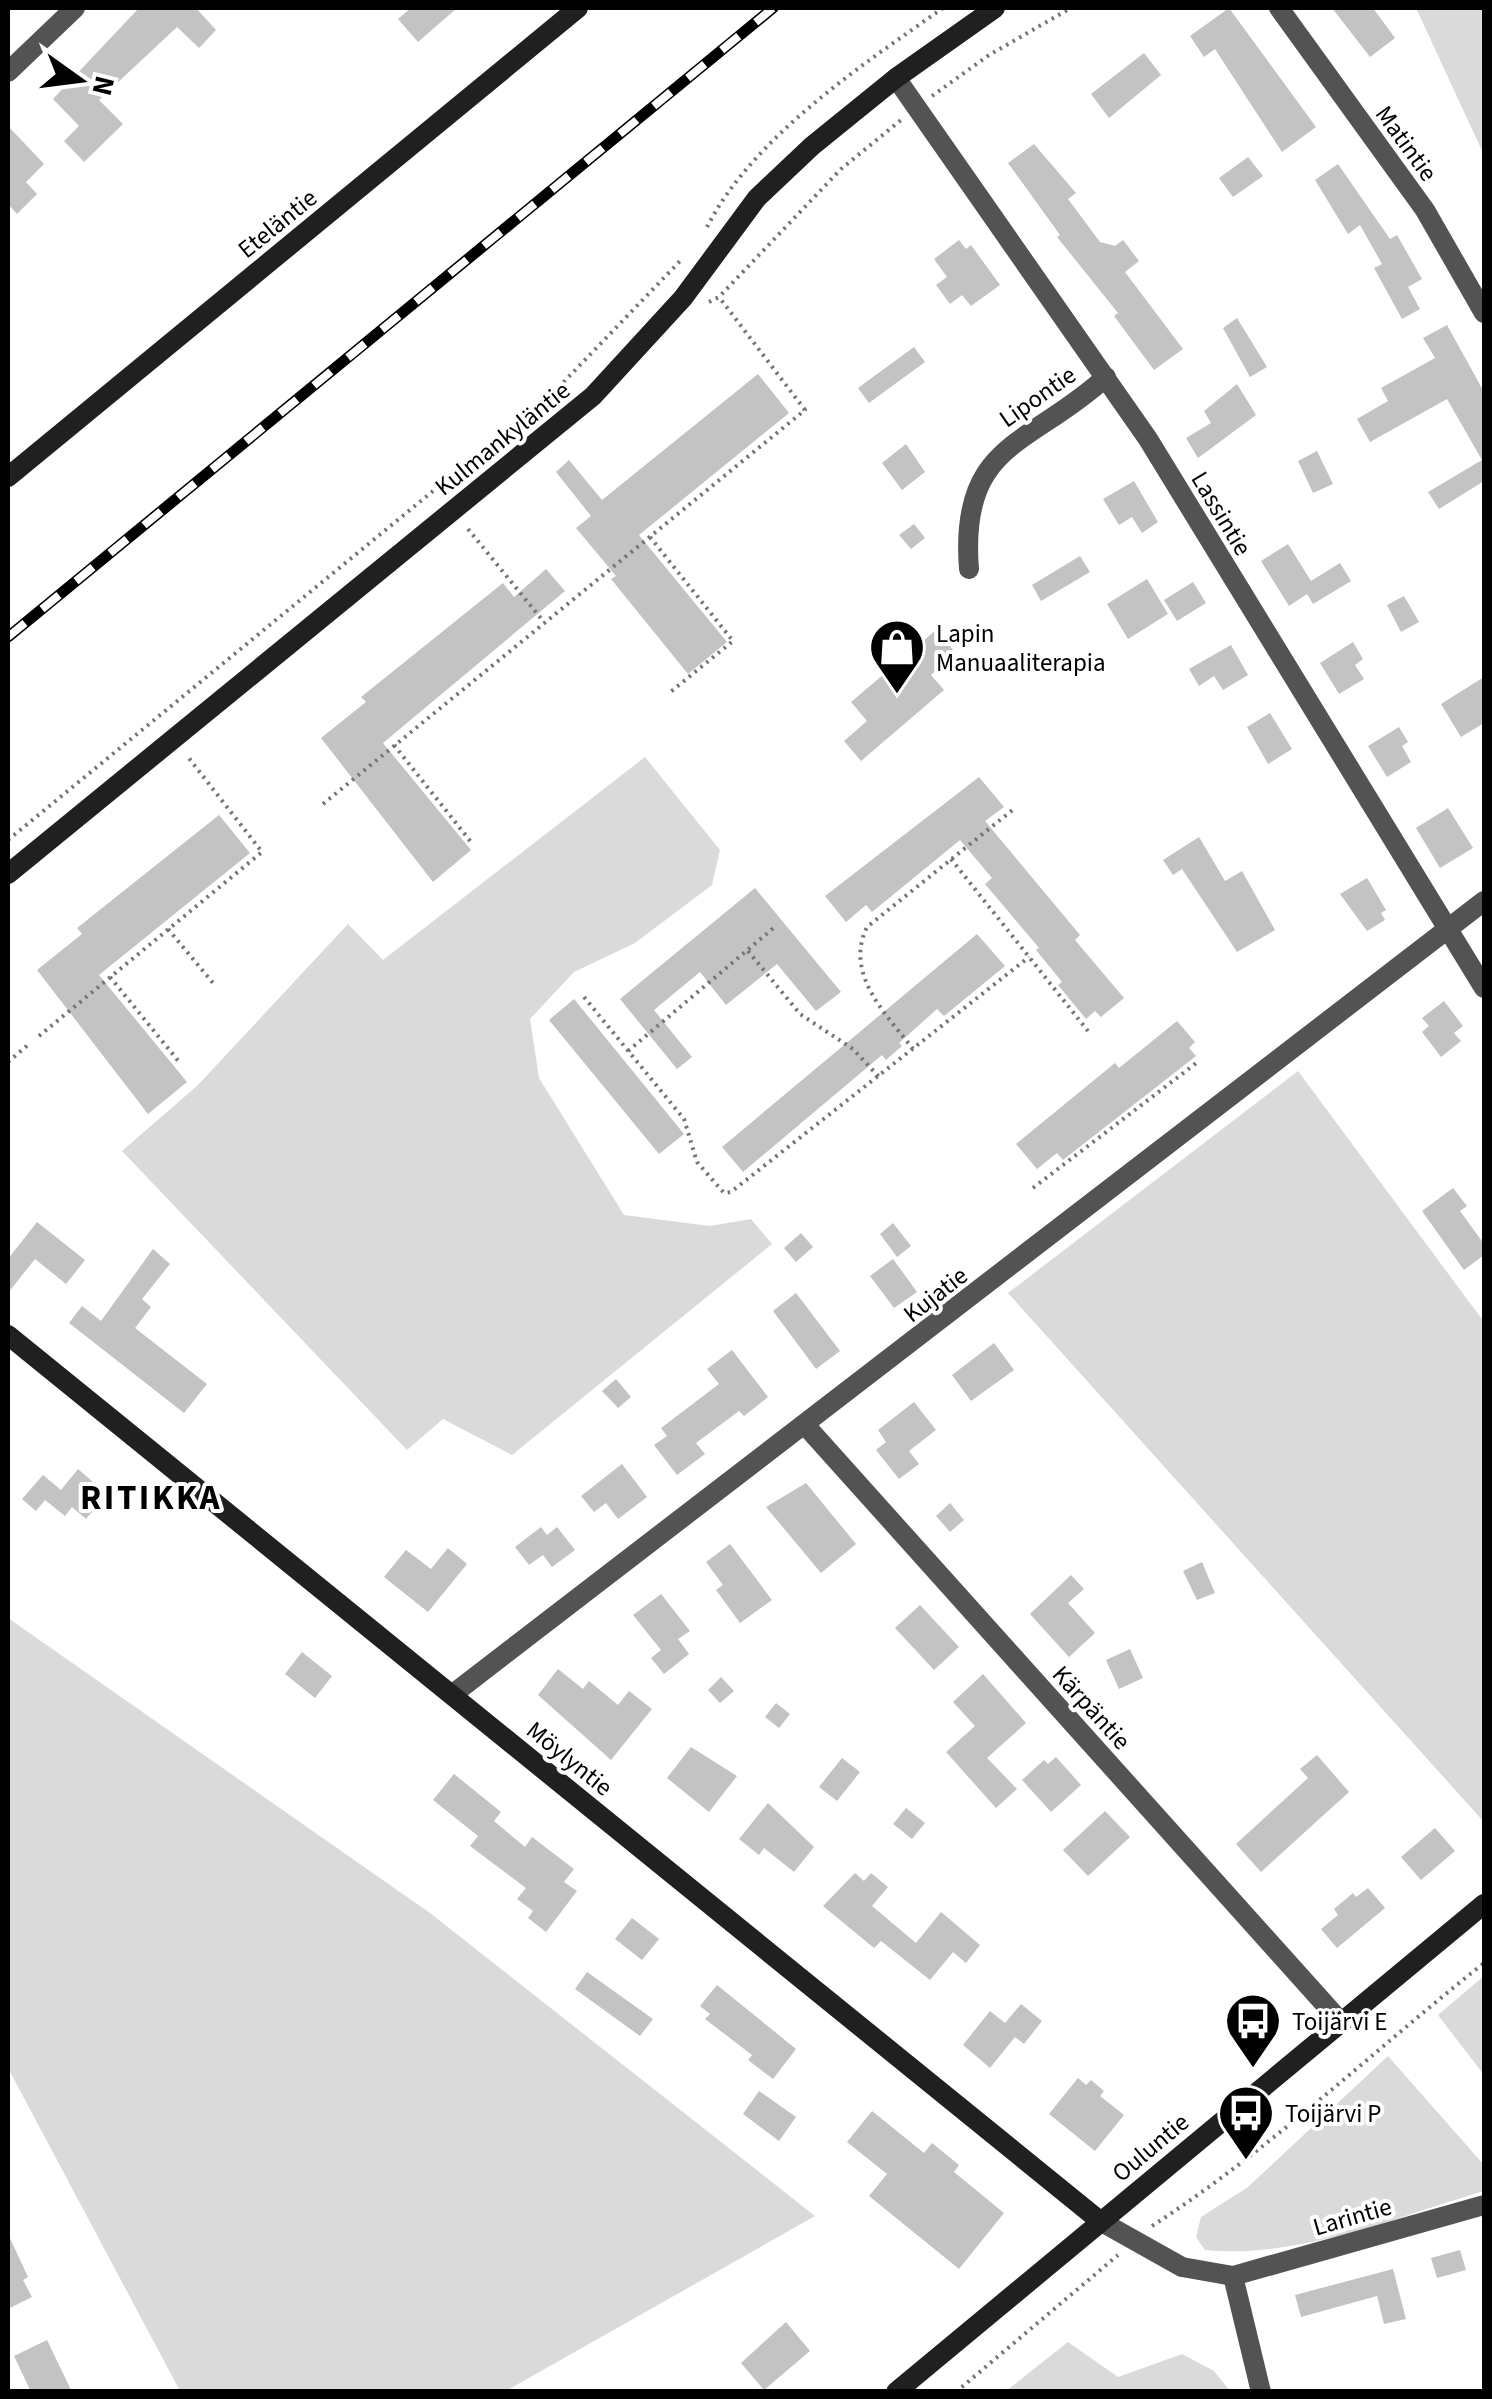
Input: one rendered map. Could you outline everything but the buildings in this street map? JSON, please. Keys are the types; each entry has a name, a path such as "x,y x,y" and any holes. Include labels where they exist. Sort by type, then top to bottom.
{"street":[{"path":"8,72 75,8"},
{"name":"Eteläntie","path":"8,477 578,8"},
{"name":"Kulmankyläntie","path":"8,874 593,396 683,298 757,198 812,146 896,78 995,8"},
{"name":"Matintie","path":"1279,8 1425,210 1484,314"},
{"name":"Lassintie","path":"896,78 1148,439 1444,929 1484,988"},
{"name":"Lipontie","path":"969,569 969,509 992,463 1014,441 1069,408 1106,376"},
{"name":"Kujatie","path":"452,1694 806,1426 1484,901"},
{"name":"Möylyntie","path":"8,1335 243,1530 452,1694 1100,2221"},
{"name":"Kärpäntie","path":"806,1426 1340,2022"},
{"name":"Ouluntie","path":"896,2392 1484,1904"},
{"name":"Larintie","path":"1232,2276 1484,2205"},
{"path":"1100,2221 1182,2267 1232,2276 1261,2392"}],"path":[{"path":"705,229 720,202 780,136 853,71 943,8"},
{"path":"683,298 697,307 719,297 841,169 989,54 1071,8"},
{"path":"8,840 556,390 686,256"},
{"path":"323,804 805,410 719,297"},
{"path":"453,510 544,622"},
{"path":"650,537 733,641 668,694"},
{"path":"39,1036 262,852 174,738"},
{"path":"394,746 472,842"},
{"path":"913,1049 869,993 860,967 860,941 866,926 1016,808"},
{"path":"951,859 1088,1031"},
{"path":"628,1051 777,925"},
{"path":"168,929 213,983"},
{"path":"748,950 800,1014 853,1049 880,1078"},
{"path":"584,997 684,1118 697,1162 724,1193 731,1192 880,1078 1030,957"},
{"path":"110,977 180,1063"},
{"path":"8,1062 28,1044"},
{"path":"1033,1188 1199,1061"},
{"path":"956,2392 1134,2242 1267,2147 1331,2088 1484,1963"}],"shaded area":[{"path":"1416,8 1484,8 1484,155"},
{"path":"645,757 720,850 712,885 635,943 574,972 530,1019 539,1078 624,1215 710,1226 751,1219 772,1244 512,1455 443,1419 407,1450 122,1151 198,1085 348,924 383,960"},
{"path":"1298,1071 1484,1322 1484,1822 1008,1293"},
{"path":"8,1618 430,1913 815,2216 506,2391 180,2391 8,2068"},
{"path":"1484,1976 1484,2075 1438,2015"},
{"path":"1388,2056 1484,2165 1484,2191 1311,2242 1240,2251 1205,2250 1196,2237 1201,2217 1248,2187"},
{"path":"1068,2342 1118,2377 1182,2354 1214,2371 1230,2391 1006,2391"}],"railway":[{"path":"8,637 773,8"}],"place":[{"name":"Lapin Manuaaliterapia","path":"897,696"},
{"name":"Toijärvi E","path":"1253,2070"},
{"name":"Toijärvi P","path":"1246,2162"}],"district":[{"name":"RITIKKA","path":"151,1497"}]}
